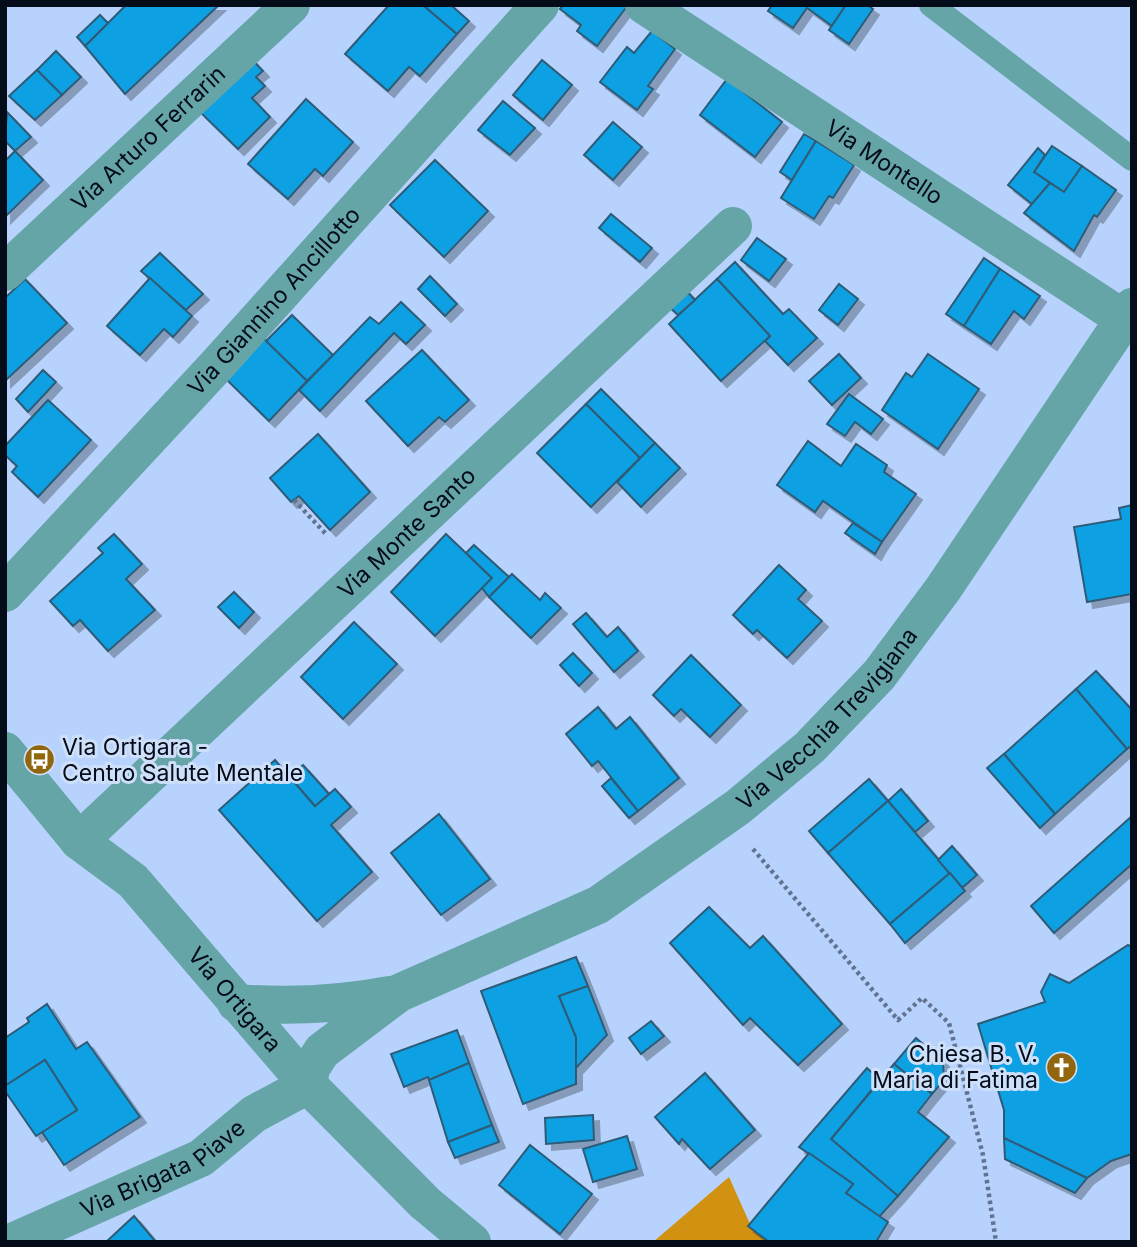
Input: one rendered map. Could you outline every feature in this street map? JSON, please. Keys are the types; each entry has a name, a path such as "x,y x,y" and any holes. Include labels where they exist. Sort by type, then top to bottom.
{"street":[{"name":"Via Arturo Ferrarin","path":"5,272 291,5"},
{"name":"Via Giannino Ancillotto","path":"5,593 218,365 540,5"},
{"name":"Via Montello","path":"643,5 1128,313"},
{"name":"Via Monte Santo","path":"79,841 733,226"},
{"name":"Via Vecchia Trevigiana","path":"236,1003 348,1003 399,993 598,905 738,807 810,747 879,675 943,589 1128,313"},
{"name":"Via Ortigara","path":"5,751 79,841 132,881 308,1085 425,1203 472,1242"},
{"name":"Via Vecchia Trevigiana","path":"308,1085 311,1068 322,1051 399,993"},
{"name":"Via Brigata Piave","path":"12,1242 201,1158 254,1114 308,1085"}],"lane":[{"path":"931,5 1132,159"}],"path":[{"path":"294,500 326,534"},
{"path":"752,847 898,1020 922,998 949,1023 984,1155 996,1242"}],"shaded area":[{"path":"729,1177 750,1224 748,1226 769,1242 653,1242"}],"building":[{"path":"126,5 219,5 125,94 85,46"},
{"path":"389,5 423,5 457,34 420,76 409,67 388,91 345,54"},
{"path":"423,5 451,5 469,21 457,34"},
{"path":"563,5 628,5 597,46 577,31 581,25 560,9"},
{"path":"772,5 846,5 832,26 807,8 793,28 768,11"},
{"path":"846,5 867,5 873,9 849,44 829,30"},
{"path":"100,15 108,23 85,46 77,37"},
{"path":"652,31 675,49 648,86 653,89 637,110 600,82 627,47 634,53"},
{"path":"56,51 81,77 62,95 37,70"},
{"path":"244,51 263,71 256,77 265,86 252,98 270,117 238,149 200,112"},
{"path":"542,60 572,85 543,120 513,95"},
{"path":"37,70 62,95 35,120 9,96"},
{"path":"727,79 782,122 755,157 700,115"},
{"path":"306,99 353,142 323,176 315,169 288,199 248,164"},
{"path":"503,101 535,128 510,155 478,130"},
{"path":"7,112 31,137 15,151 5,141"},
{"path":"613,122 642,147 613,180 584,155"},
{"path":"804,134 816,141 792,180 780,172"},
{"path":"816,141 854,165 833,198 829,196 814,219 781,198"},
{"path":"1052,146 1082,166 1064,192 1034,172"},
{"path":"1038,148 1045,155 1034,172 1050,183 1032,204 1008,185"},
{"path":"15,151 43,180 5,217 5,161"},
{"path":"435,160 488,211 444,257 390,205"},
{"path":"1082,166 1116,190 1097,217 1094,215 1074,251 1024,213 1050,183 1064,192"},
{"path":"611,214 652,248 640,262 599,228"},
{"path":"757,238 786,259 769,281 741,260"},
{"path":"160,253 203,294 186,310 141,271"},
{"path":"984,258 1000,269 964,326 946,314"},
{"path":"735,262 783,314 789,309 817,338 788,365 765,341 770,336 717,279"},
{"path":"1000,269 1040,296 1024,319 1014,311 991,344 964,326"},
{"path":"430,276 457,304 445,316 418,289"},
{"path":"150,278 192,316 173,337 164,329 140,355 107,326"},
{"path":"25,279 67,323 5,381 5,298"},
{"path":"717,279 770,336 721,381 669,324"},
{"path":"839,284 858,299 838,325 819,310"},
{"path":"684,288 695,300 678,315 666,304"},
{"path":"401,302 425,325 406,344 394,333 320,411 299,390 370,317 379,324"},
{"path":"292,315 333,355 307,381 266,341"},
{"path":"263,338 307,381 269,421 224,377"},
{"path":"422,350 469,400 445,422 439,417 408,446 366,401"},
{"path":"839,354 861,378 832,405 809,381"},
{"path":"928,354 979,389 938,449 882,410 906,373 912,377"},
{"path":"43,370 56,382 28,412 16,399"},
{"path":"601,389 655,443 640,458 586,404"},
{"path":"849,394 883,419 871,434 855,422 845,436 827,424"},
{"path":"48,400 91,440 38,497 12,472 17,466 5,455 5,446"},
{"path":"586,404 640,458 591,507 537,453"},
{"path":"318,434 370,492 330,530 299,496 291,502 270,478"},
{"path":"808,441 841,466 856,444 887,465 884,472 916,494 882,542 823,501 815,512 777,485"},
{"path":"655,443 680,468 641,507 617,482"},
{"path":"1132,505 1132,594 1087,602 1074,527 1121,519 1119,508"},
{"path":"853,523 882,542 875,554 845,533"},
{"path":"114,534 142,564 126,579 155,610 108,651 80,620 73,626 50,601 103,553 98,548"},
{"path":"446,534 492,578 435,636 391,592"},
{"path":"474,545 509,577 489,597 482,588 492,578 466,553"},
{"path":"779,565 806,590 798,599 822,621 787,658 757,630 753,634 733,615"},
{"path":"512,574 540,600 545,593 561,608 531,638 489,597"},
{"path":"234,592 254,612 239,628 218,607"},
{"path":"586,613 607,637 618,627 638,651 614,672 573,624"},
{"path":"354,622 397,664 343,719 301,677"},
{"path":"573,653 592,673 579,686 560,665"},
{"path":"691,655 741,705 710,737 681,709 674,716 653,695"},
{"path":"1096,671 1132,710 1132,745 1127,749 1076,689"},
{"path":"1076,689 1127,749 1055,814 1004,754"},
{"path":"598,707 616,729 630,717 679,778 638,811 598,761 592,766 566,734"},
{"path":"1004,754 1055,814 1040,828 987,768"},
{"path":"275,760 315,806 335,789 351,807 331,825 372,872 317,921 219,810"},
{"path":"303,765 329,794 315,806 289,776"},
{"path":"611,778 638,811 629,818 602,786"},
{"path":"869,779 888,801 828,853 809,831"},
{"path":"901,789 928,821 915,832 888,801"},
{"path":"888,801 950,873 890,924 828,853"},
{"path":"439,814 490,879 441,915 391,853"},
{"path":"1132,816 1132,864 1054,933 1031,906"},
{"path":"952,846 977,875 962,888 938,860"},
{"path":"950,873 965,891 905,943 890,924"},
{"path":"709,907 750,948 763,936 842,1024 798,1065 750,1018 743,1025 670,943"},
{"name":"Chiesa B. V. Maria di Fatima","path":"1128,945 1132,947 1132,1154 1111,1161 1087,1178 1004,1138 1004,1110 978,1024 1045,1002 1041,992 1050,974 1069,983"},
{"path":"576,957 588,986 559,996 576,1037 576,1084 523,1104 481,991"},
{"path":"588,986 607,1035 576,1068 576,1037 559,996"},
{"path":"47,1004 76,1049 87,1042 140,1117 64,1165 42,1132 77,1110 45,1060 5,1086 5,1038 29,1022 27,1018"},
{"path":"651,1021 664,1036 641,1054 629,1038"},
{"path":"457,1030 469,1063 404,1087 391,1054"},
{"path":"916,1038 943,1061 944,1080 932,1094 894,1064"},
{"path":"45,1060 77,1110 36,1136 5,1091 5,1086"},
{"path":"469,1063 492,1125 448,1142 429,1080"},
{"path":"894,1064 932,1094 918,1112 949,1137 898,1196 831,1139"},
{"path":"867,1068 880,1080 831,1139 898,1196 879,1217 846,1193 853,1184 799,1147"},
{"path":"705,1073 755,1130 710,1169 682,1139 679,1144 655,1117"},
{"path":"593,1115 594,1140 546,1144 545,1118"},
{"path":"492,1125 499,1142 455,1158 448,1142"},
{"path":"627,1136 637,1169 593,1182 583,1149"},
{"path":"1004,1138 1087,1178 1075,1193 1005,1159"},
{"path":"530,1145 592,1194 560,1234 499,1185"},
{"path":"809,1153 853,1184 846,1193 888,1222 876,1242 769,1242 748,1226"},
{"path":"134,1216 156,1242 106,1242"}],"place":[{"name":"Via Ortigara - Centro Salute Mentale","path":"39,760"},
{"name":"Chiesa B. V. Maria di Fatima","path":"1061,1067"}]}
